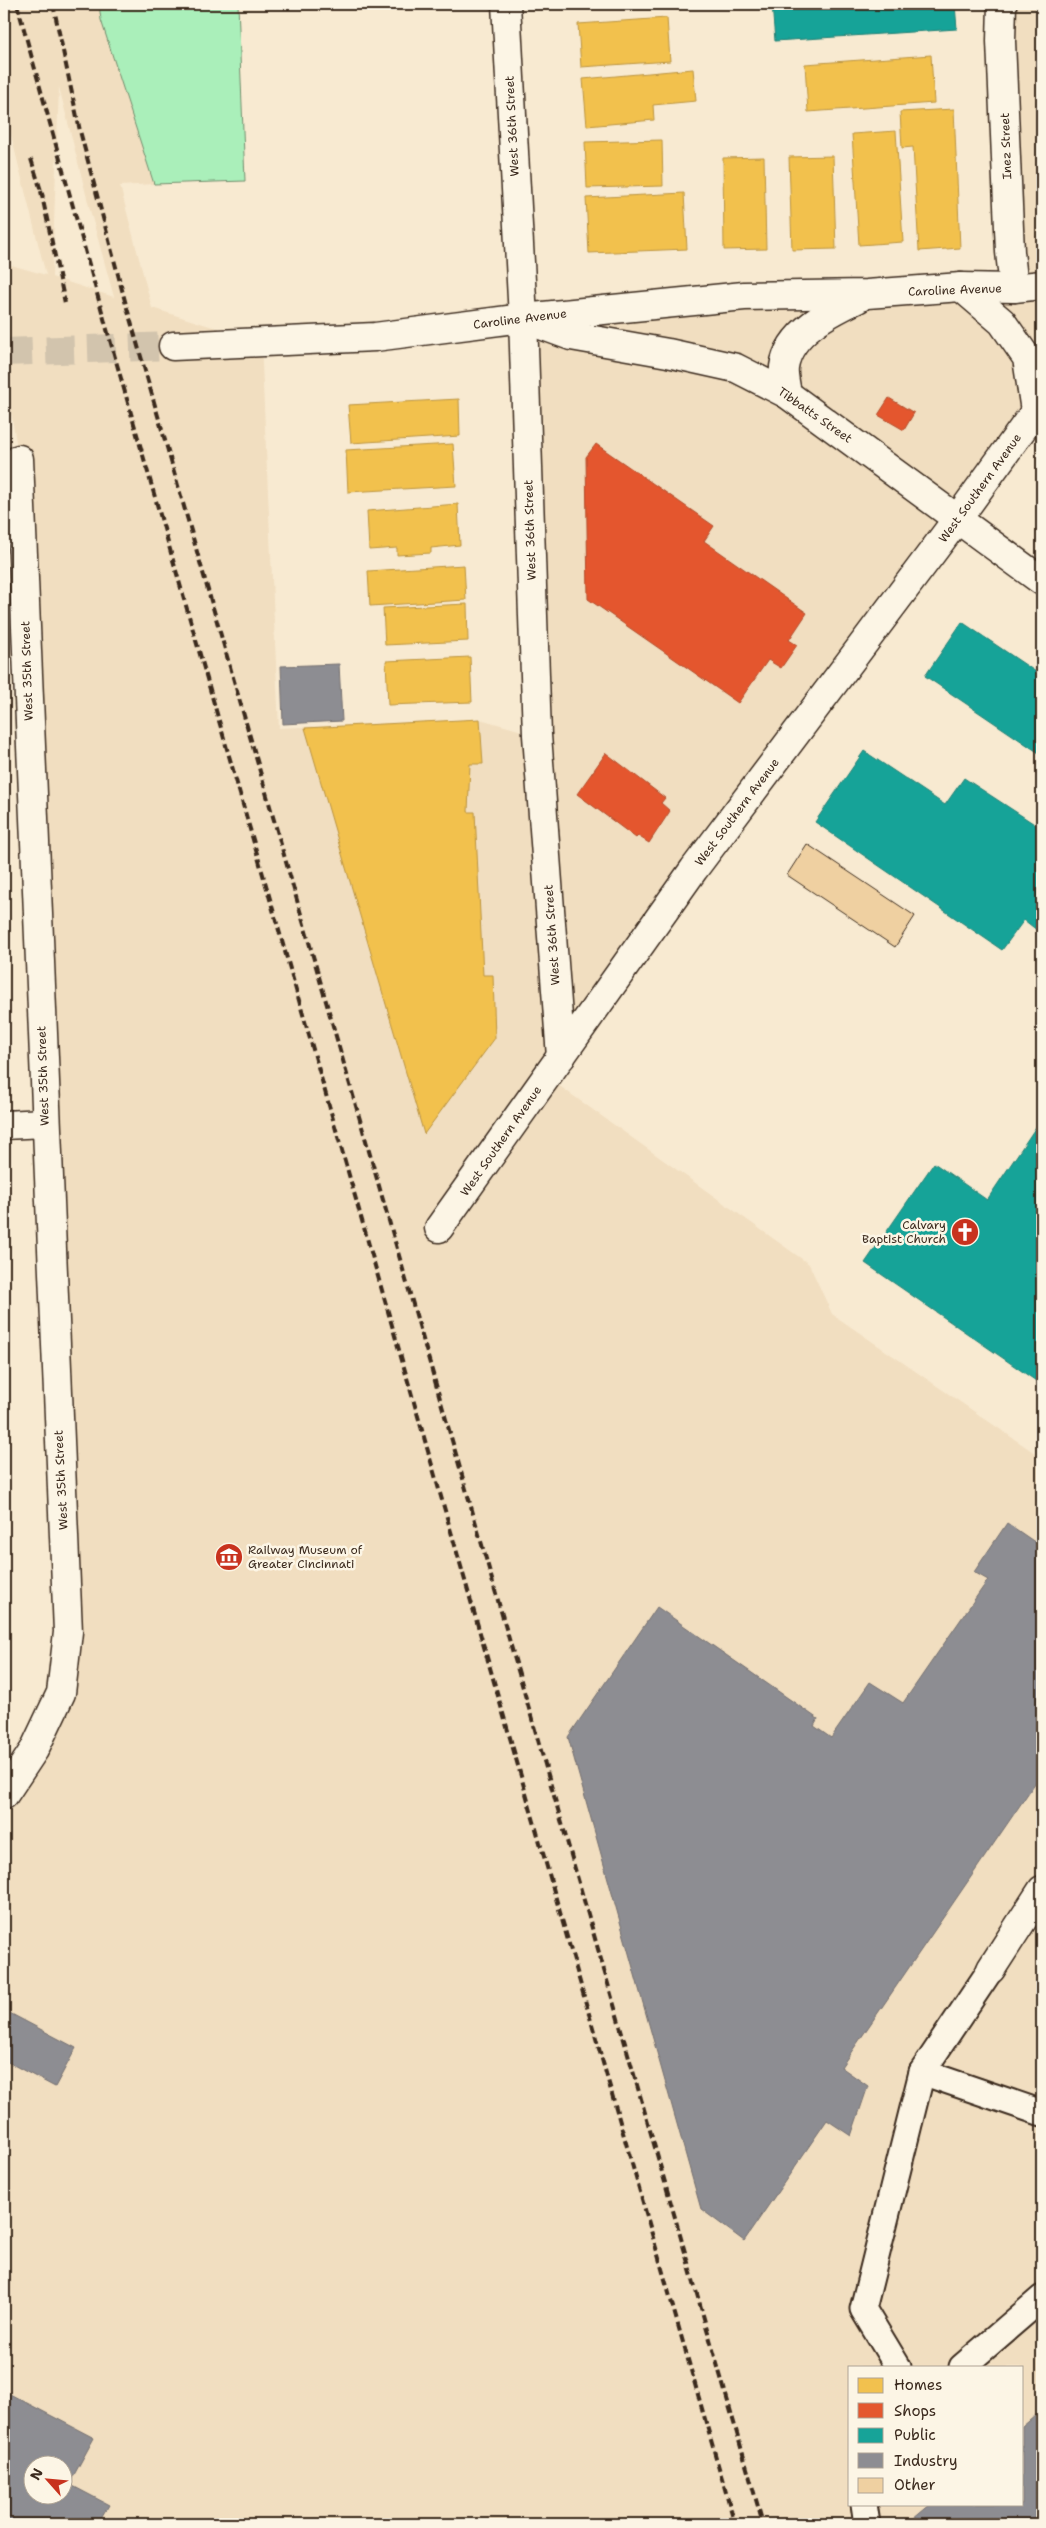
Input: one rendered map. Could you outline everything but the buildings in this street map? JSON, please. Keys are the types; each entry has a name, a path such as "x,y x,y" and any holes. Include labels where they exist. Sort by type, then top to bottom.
{"street":[{"name":"West 36th Street","path":"506,4 523,318 537,735 561,1057"},
{"name":"Inez Street","path":"1002,4 1001,41 1009,233 1014,288"},
{"name":"Caroline Avenue","path":"173,346 375,337 523,318 744,296 867,294 961,288 1014,288 1042,285"},
{"path":"961,288 1002,322 1027,358 1039,407"},
{"name":"Caroline Avenue","path":"787,394 784,366 793,345 818,318 867,294"},
{"name":"Tibbatts Street","path":"523,318 571,336 668,353 736,368 787,394 1042,581"},
{"name":"West Southern Avenue","path":"439,1228 694,869 958,518 1039,407"},
{"name":"West 35th Street","path":"4,1795 34,1750 61,1693 68,1632 45,1123 19,458"},
{"path":"4,1125 45,1123"},
{"path":"990,1969 1042,1890"}],"lane":[{"path":"897,2366 863,2309 922,2072 990,1969"},
{"path":"922,2072 1042,2114"},
{"path":"963,2366 1042,2298"},
{"path":"864,2506 866,2524"}],"shaded area":[{"path":"4,4 99,4 102,20 154,184 120,186 152,308 261,342 279,728 480,719 536,735 523,318 1014,288 1002,4 1042,4 1042,402 547,1077 809,1264 832,1314 1042,1458 1042,2524 4,2524 4,1795 61,1693 19,459 4,371 4,263 46,275 4,107","holes":["59,87 90,210 114,297 52,277"]}],"green space":[{"path":"99,4 238,4 245,181 154,184 101,20"}],"tunnel":[{"path":"4,352 173,346"}],"railway":[{"path":"17,4 106,326 735,2524"},
{"path":"53,4 80,131 125,301 763,2524"},
{"path":"31,159 43,197"},
{"path":"41,191 65,303"}],"place":[{"name":"Calvary Baptist Church","path":"965,1232"},
{"name":"Railway Museum of Greater Cincinnati","path":"229,1557"}]}
